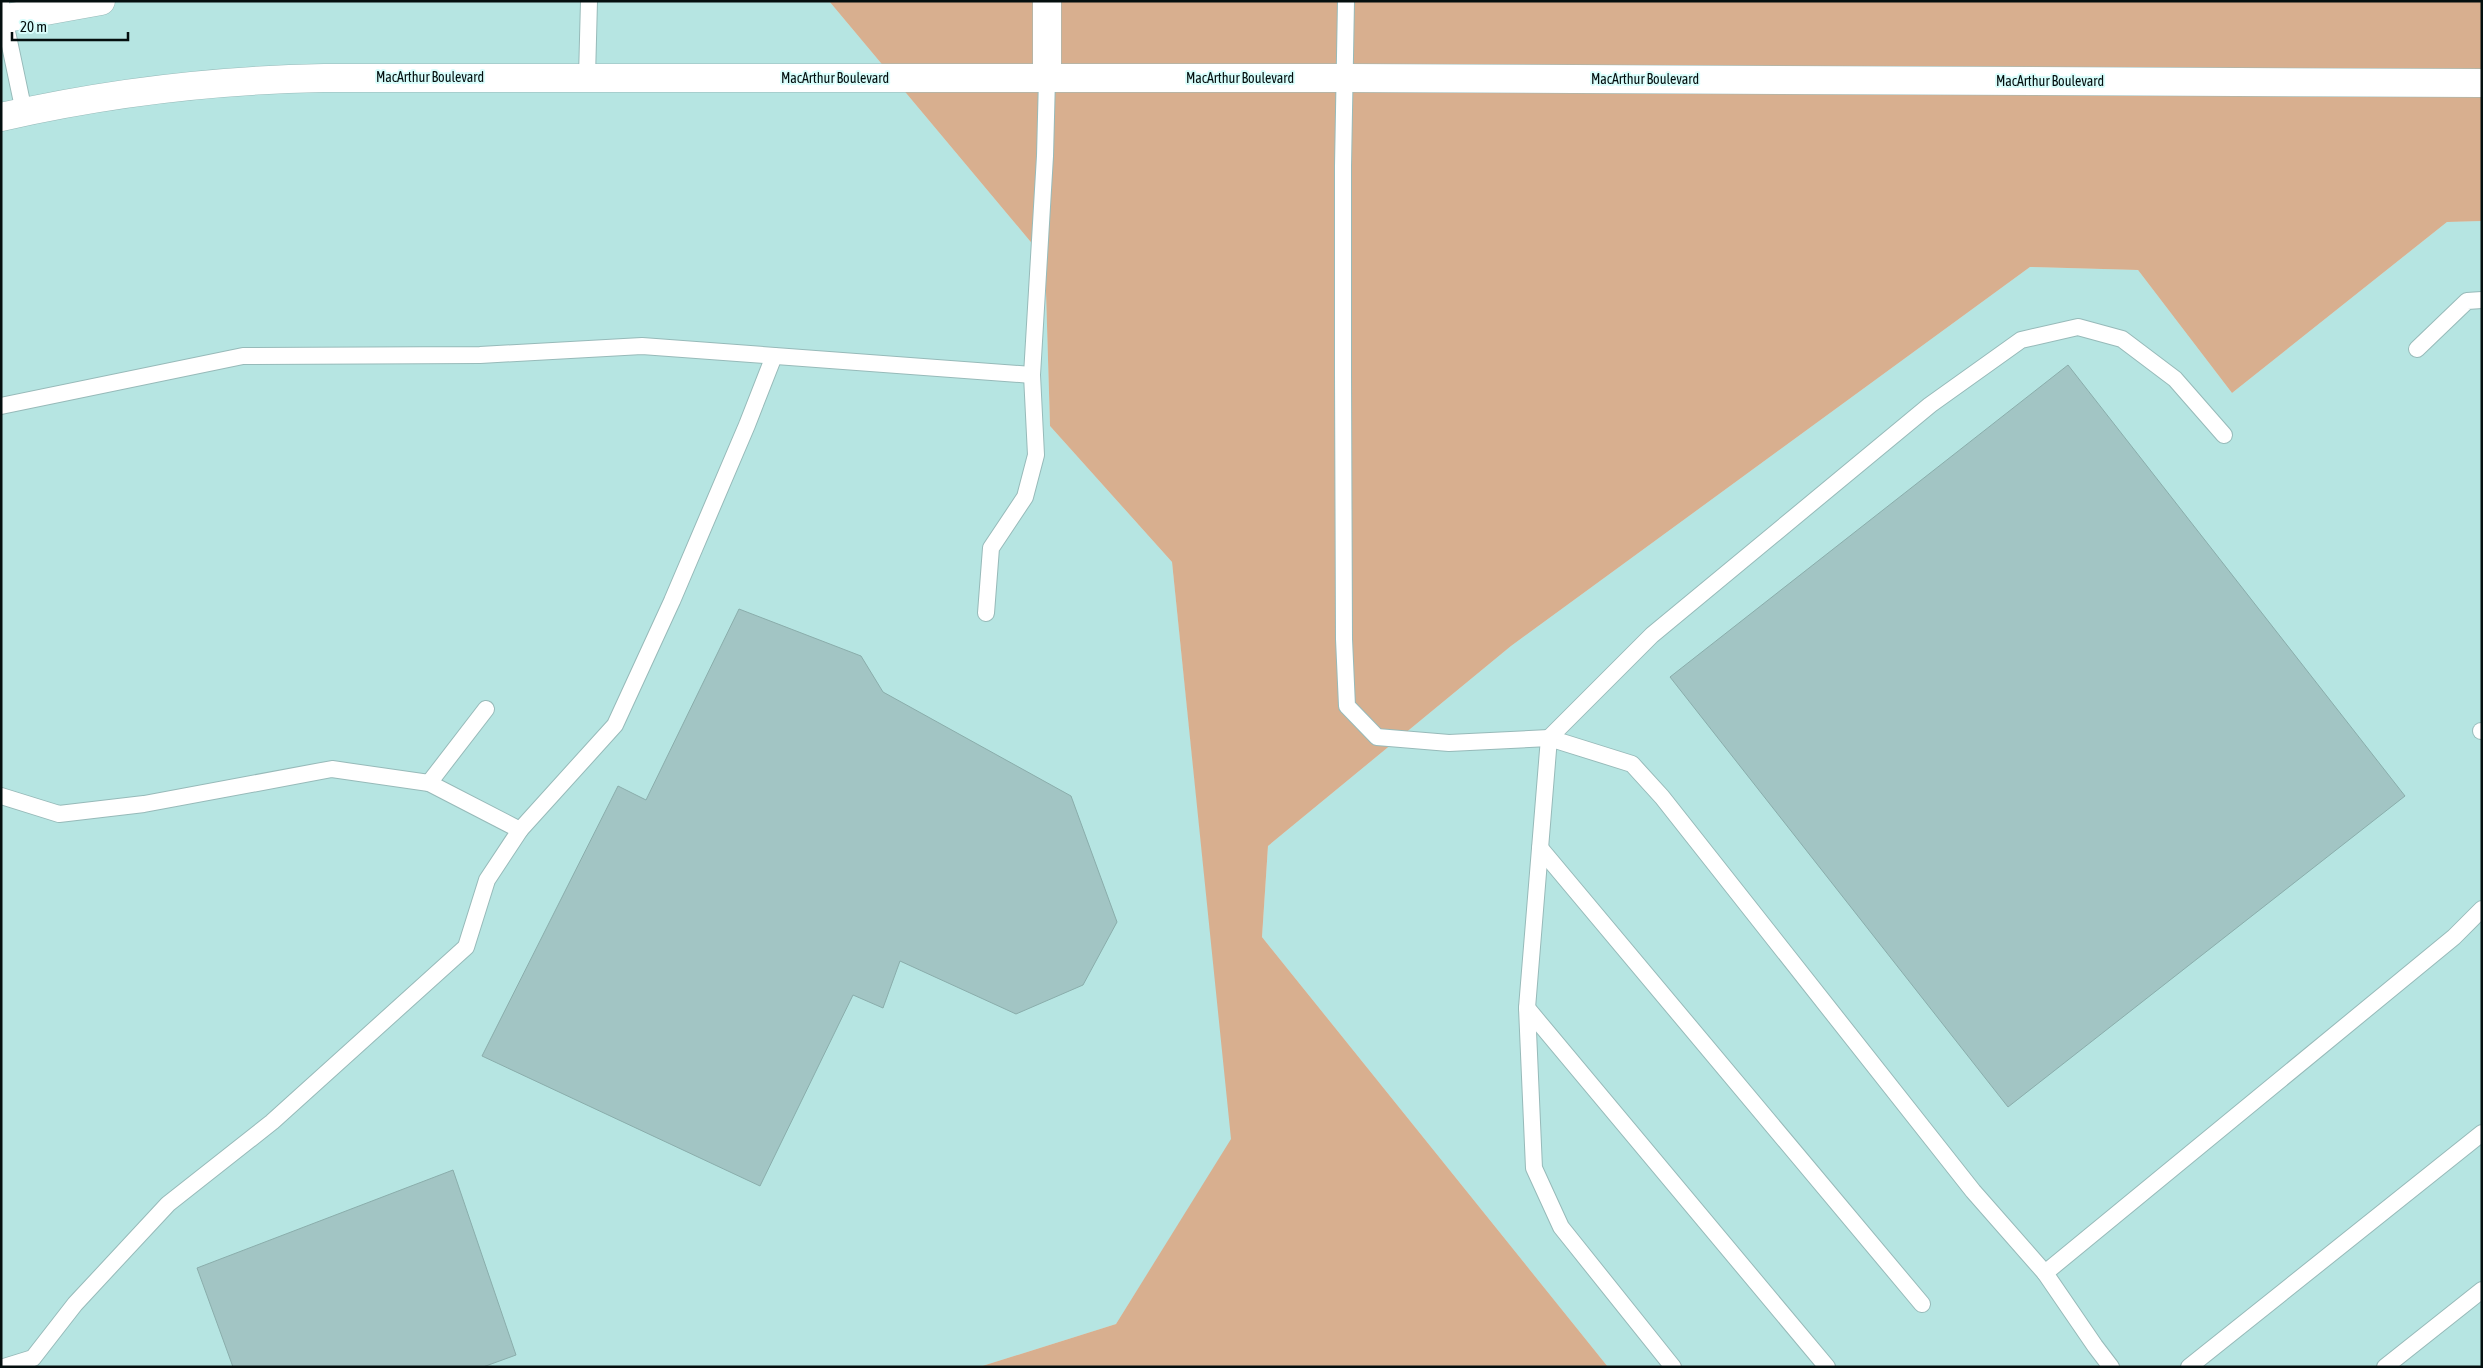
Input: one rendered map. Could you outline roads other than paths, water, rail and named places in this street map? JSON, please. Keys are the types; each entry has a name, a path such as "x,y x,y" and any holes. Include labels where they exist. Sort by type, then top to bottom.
{"main road":[{"path":"2,13 101,1"},
{"path":"1047,1 1047,78"},
{"name":"MacArthur Boulevard","path":"13,115 133,93 278,79 587,77 1346,78 2482,83"}],"lane":[{"path":"587,77 589,1"},
{"path":"1346,1 1343,166 1343,374 1344,639 1348,706 1377,737 1449,742 1549,738 1632,764 1650,784 1973,1192 2045,1272 2111,1367"},
{"path":"2,13 13,115"},
{"path":"986,613 991,548 1025,497 1036,455 1032,375 1045,156 1047,78"},
{"path":"2417,349 2468,301 2482,300"},
{"path":"1673,1367 1561,1227 1534,1168 1527,1008 1549,738 1652,635 1930,405 2021,340 2078,327 2122,339 2174,380 2224,435"},
{"path":"1,406 243,356 480,355 642,346 1032,375"},
{"path":"4,1367 33,1358 75,1304 168,1204 272,1122 466,947 487,880 520,830 615,725 672,601 747,425 774,356"},
{"path":"429,783 486,708"},
{"path":"1,796 59,814 144,804 332,769 429,783 520,830"},
{"path":"1540,848 1922,1304"},
{"path":"2045,1272 2454,937 2482,909"},
{"path":"1527,1008 1827,1367"},
{"path":"2189,1367 2482,1133"},
{"path":"2385,1367 2482,1290"}]}
